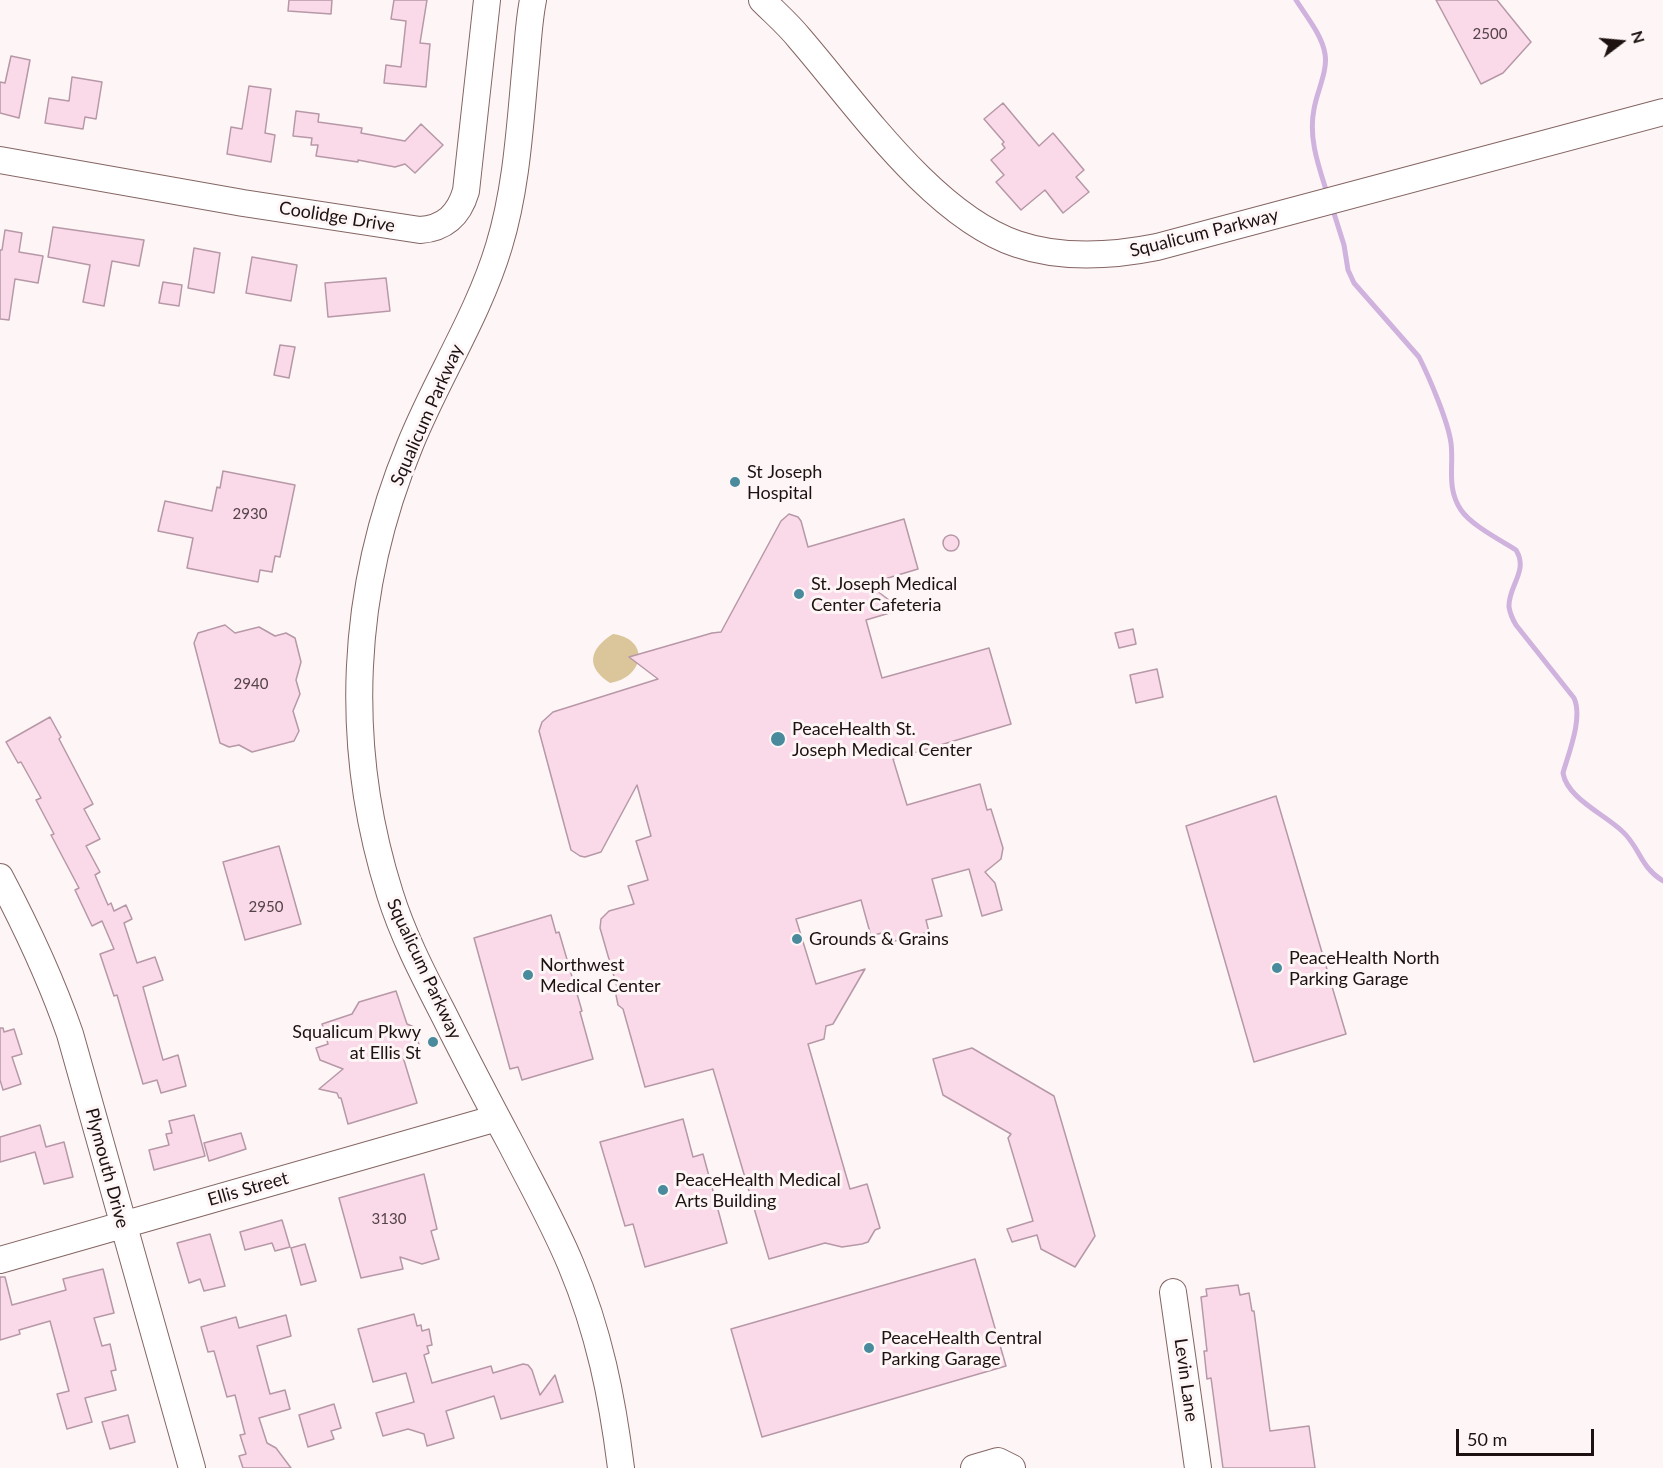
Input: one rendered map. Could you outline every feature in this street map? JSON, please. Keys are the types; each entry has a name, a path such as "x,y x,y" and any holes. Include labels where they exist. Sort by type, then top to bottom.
{"street":[{"name":"Coolidge Drive","path":"0,160 243,203 420,230 430,229 442,225 458,212 466,191 487,0"},
{"name":"Squalicum Parkway","path":"533,0 509,206 499,247 484,288 410,444 378,538 362,631 359,687 361,753 372,830 390,896 422,971 551,1222 571,1263 582,1293 609,1385 621,1468"},
{"name":"Squalicum Parkway","path":"762,0 799,37 894,151 930,188 975,223 998,236 1017,244 1068,253 1131,252 1157,247 1663,112"},
{"name":"Plymouth Drive","path":"0,876 25,924 66,1023 192,1468"},
{"name":"Ellis Street","path":"0,1260 496,1118"},
{"name":"Levin Lane","path":"1173,1292 1198,1468"},
{"path":"974,1468 998,1461 1012,1468"}],"shaded area":[{"path":"613,634 625,637 633,643 638,650 638,658 630,674 610,683 597,671 593,658 599,646"}],"building":[{"path":"289,0 332,0 331,14 288,11"},
{"path":"394,0 427,0 420,43 430,44 426,87 384,83 386,65 401,67 406,21 391,19"},
{"path":"1436,0 1497,0 1531,42 1503,73 1481,84"},
{"path":"11,56 30,60 19,118 0,113 0,82 5,83"},
{"path":"72,77 102,82 96,119 85,117 83,129 45,123 49,98 69,101"},
{"path":"249,86 271,89 265,133 275,135 271,162 227,154 231,127 242,129"},
{"path":"1003,103 1039,146 1053,133 1084,170 1076,177 1089,192 1063,213 1045,190 1021,210 996,182 1004,175 991,160 1005,148 1002,144 1004,142 984,119"},
{"path":"296,111 319,114 318,122 362,128 361,133 405,141 421,124 443,145 415,173 405,164 395,167 358,160 358,162 316,156 318,145 311,145 312,138 293,136"},
{"path":"53,227 144,240 139,266 112,261 104,306 83,302 90,265 48,257"},
{"path":"5,230 22,233 19,252 43,256 38,283 15,279 9,320 0,319 0,250 2,250"},
{"path":"194,248 220,253 214,293 188,288"},
{"path":"252,257 297,265 291,301 246,293"},
{"path":"386,278 390,311 328,317 325,283"},
{"path":"163,282 182,285 179,306 159,303"},
{"path":"280,345 295,347 289,378 274,375"},
{"path":"223,471 295,485 280,557 275,556 272,572 260,570 258,582 187,568 193,538 158,531 165,501 212,511"},
{"path":"789,514 798,517 801,521 808,547 904,519 918,569 868,584 889,600 893,612 866,620 882,678 989,648 1011,724 893,759 907,805 980,784 987,810 991,809 1003,848 1001,859 985,872 995,883 1002,910 982,916 969,869 932,879 942,916 926,920 929,932 891,942 889,931 871,936 861,900 796,919 816,984 865,969 833,1024 826,1026 824,1039 808,1044 850,1189 867,1184 880,1228 875,1230 868,1242 862,1244 842,1247 825,1243 769,1259 713,1069 645,1087 623,1009 618,1005 617,987 600,928 601,919 609,911 634,904 628,886 648,880 636,841 651,836 637,785 601,852 585,857 580,856 571,850 539,731 542,722 553,712 658,679 629,657 721,632 781,521"},
{"path":"948,535 954,535 959,543 957,549 948,551 943,546 943,540"},
{"path":"225,625 235,633 259,627 275,636 286,633 295,638 301,662 296,680 300,694 293,711 299,731 294,741 252,752 239,745 229,747 220,743 194,643 198,633"},
{"path":"1133,629 1136,644 1119,648 1115,633"},
{"path":"1157,669 1163,697 1136,703 1130,675"},
{"path":"50,717 93,804 84,809 100,839 86,846 100,872 95,875 108,905 111,903 114,911 126,905 132,919 124,923 137,963 155,957 163,980 143,987 163,1060 178,1055 186,1086 161,1093 157,1080 143,1084 117,995 114,996 100,954 114,949 102,921 92,926 75,890 79,888 51,835 54,834 36,800 41,798 21,762 18,763 6,742"},
{"name":"PeaceHealth North Parking Garage","path":"1276,796 1346,1034 1254,1062 1186,826"},
{"path":"279,846 301,924 245,940 223,862"},
{"name":"Northwest Medical Center","path":"551,915 556,933 559,932 593,1059 522,1080 518,1067 510,1069 474,938"},
{"path":"396,991 407,1024 414,1027 420,1048 403,1057 417,1103 348,1124 341,1098 337,1093 319,1089 343,1069 320,1060 316,1048 328,1044 322,1024 352,1014 359,1002"},
{"path":"0,1028 3,1028 4,1032 14,1029 22,1054 12,1057 21,1084 3,1090 0,1080"},
{"path":"972,1048 1054,1096 1095,1236 1075,1267 1041,1249 1037,1235 1012,1242 1007,1229 1033,1221 1008,1138 1011,1134 943,1095 933,1059"},
{"path":"194,1115 205,1156 154,1170 149,1150 169,1145 166,1134 172,1133 169,1121"},
{"name":"PeaceHealth Medical Arts Building","path":"683,1119 693,1157 703,1154 727,1243 645,1267 633,1224 625,1226 600,1142"},
{"path":"40,1125 46,1147 64,1142 73,1177 44,1184 35,1152 0,1162 0,1137"},
{"path":"241,1133 246,1149 209,1161 204,1143"},
{"path":"424,1174 437,1229 431,1231 439,1259 422,1264 400,1257 403,1269 361,1278 339,1198"},
{"path":"282,1220 290,1247 275,1251 272,1243 245,1250 240,1232"},
{"path":"210,1234 225,1286 204,1291 200,1279 189,1283 177,1243"},
{"path":"305,1244 316,1281 301,1285 291,1248"},
{"name":"PeaceHealth Central Parking Garage","path":"975,1259 1006,1366 762,1437 731,1329"},
{"path":"103,1269 114,1313 94,1318 102,1346 110,1344 116,1370 111,1371 116,1390 85,1398 92,1422 67,1429 57,1394 69,1391 50,1321 19,1330 20,1334 0,1340 0,1277 5,1277 12,1305 66,1290 63,1279"},
{"path":"1238,1285 1240,1295 1249,1293 1252,1311 1254,1311 1270,1431 1309,1426 1315,1468 1223,1468 1211,1378 1207,1379 1204,1351 1207,1351 1201,1297 1207,1296 1206,1289"},
{"path":"414,1314 417,1326 421,1325 422,1331 429,1329 432,1345 427,1346 429,1353 424,1355 432,1383 491,1366 493,1373 523,1364 528,1365 532,1370 540,1395 555,1375 563,1402 501,1419 494,1396 446,1411 454,1438 427,1446 424,1434 408,1429 383,1436 376,1413 414,1402 406,1373 373,1382 358,1329"},
{"path":"286,1315 291,1336 257,1346 270,1394 285,1390 290,1409 259,1418 267,1443 276,1448 291,1468 243,1468 239,1456 246,1454 240,1435 245,1434 235,1395 227,1397 214,1351 208,1352 201,1327 236,1317 239,1328"},
{"path":"334,1404 341,1428 331,1431 334,1439 308,1447 299,1415"},
{"path":"128,1415 135,1442 110,1449 102,1422"}],"waterway":[{"path":"1296,0 1317,33 1325,54 1324,74 1314,109 1312,131 1315,153 1328,196"},
{"path":"1332,207 1344,245 1348,270 1354,283 1419,357 1433,387 1451,443 1452,485 1456,502 1472,521 1516,550 1520,565 1510,599 1509,607 1512,616 1516,625 1574,698 1576,706 1576,725 1563,773 1566,782 1579,798 1628,837 1644,863 1663,881"}],"place":[{"name":"St Joseph Hospital","path":"735,482"},
{"name":"St. Joseph Medical Center Cafeteria","path":"799,594"},
{"name":"PeaceHealth St. Joseph Medical Center","path":"778,739"},
{"name":"Grounds & Grains","path":"797,939"},
{"name":"PeaceHealth North Parking Garage","path":"1277,968"},
{"name":"Northwest Medical Center","path":"528,975"},
{"name":"Squalicum Pkwy at Ellis St","path":"433,1042"},
{"name":"PeaceHealth Medical Arts Building","path":"663,1190"},
{"name":"PeaceHealth Central Parking Garage","path":"869,1348"}]}
